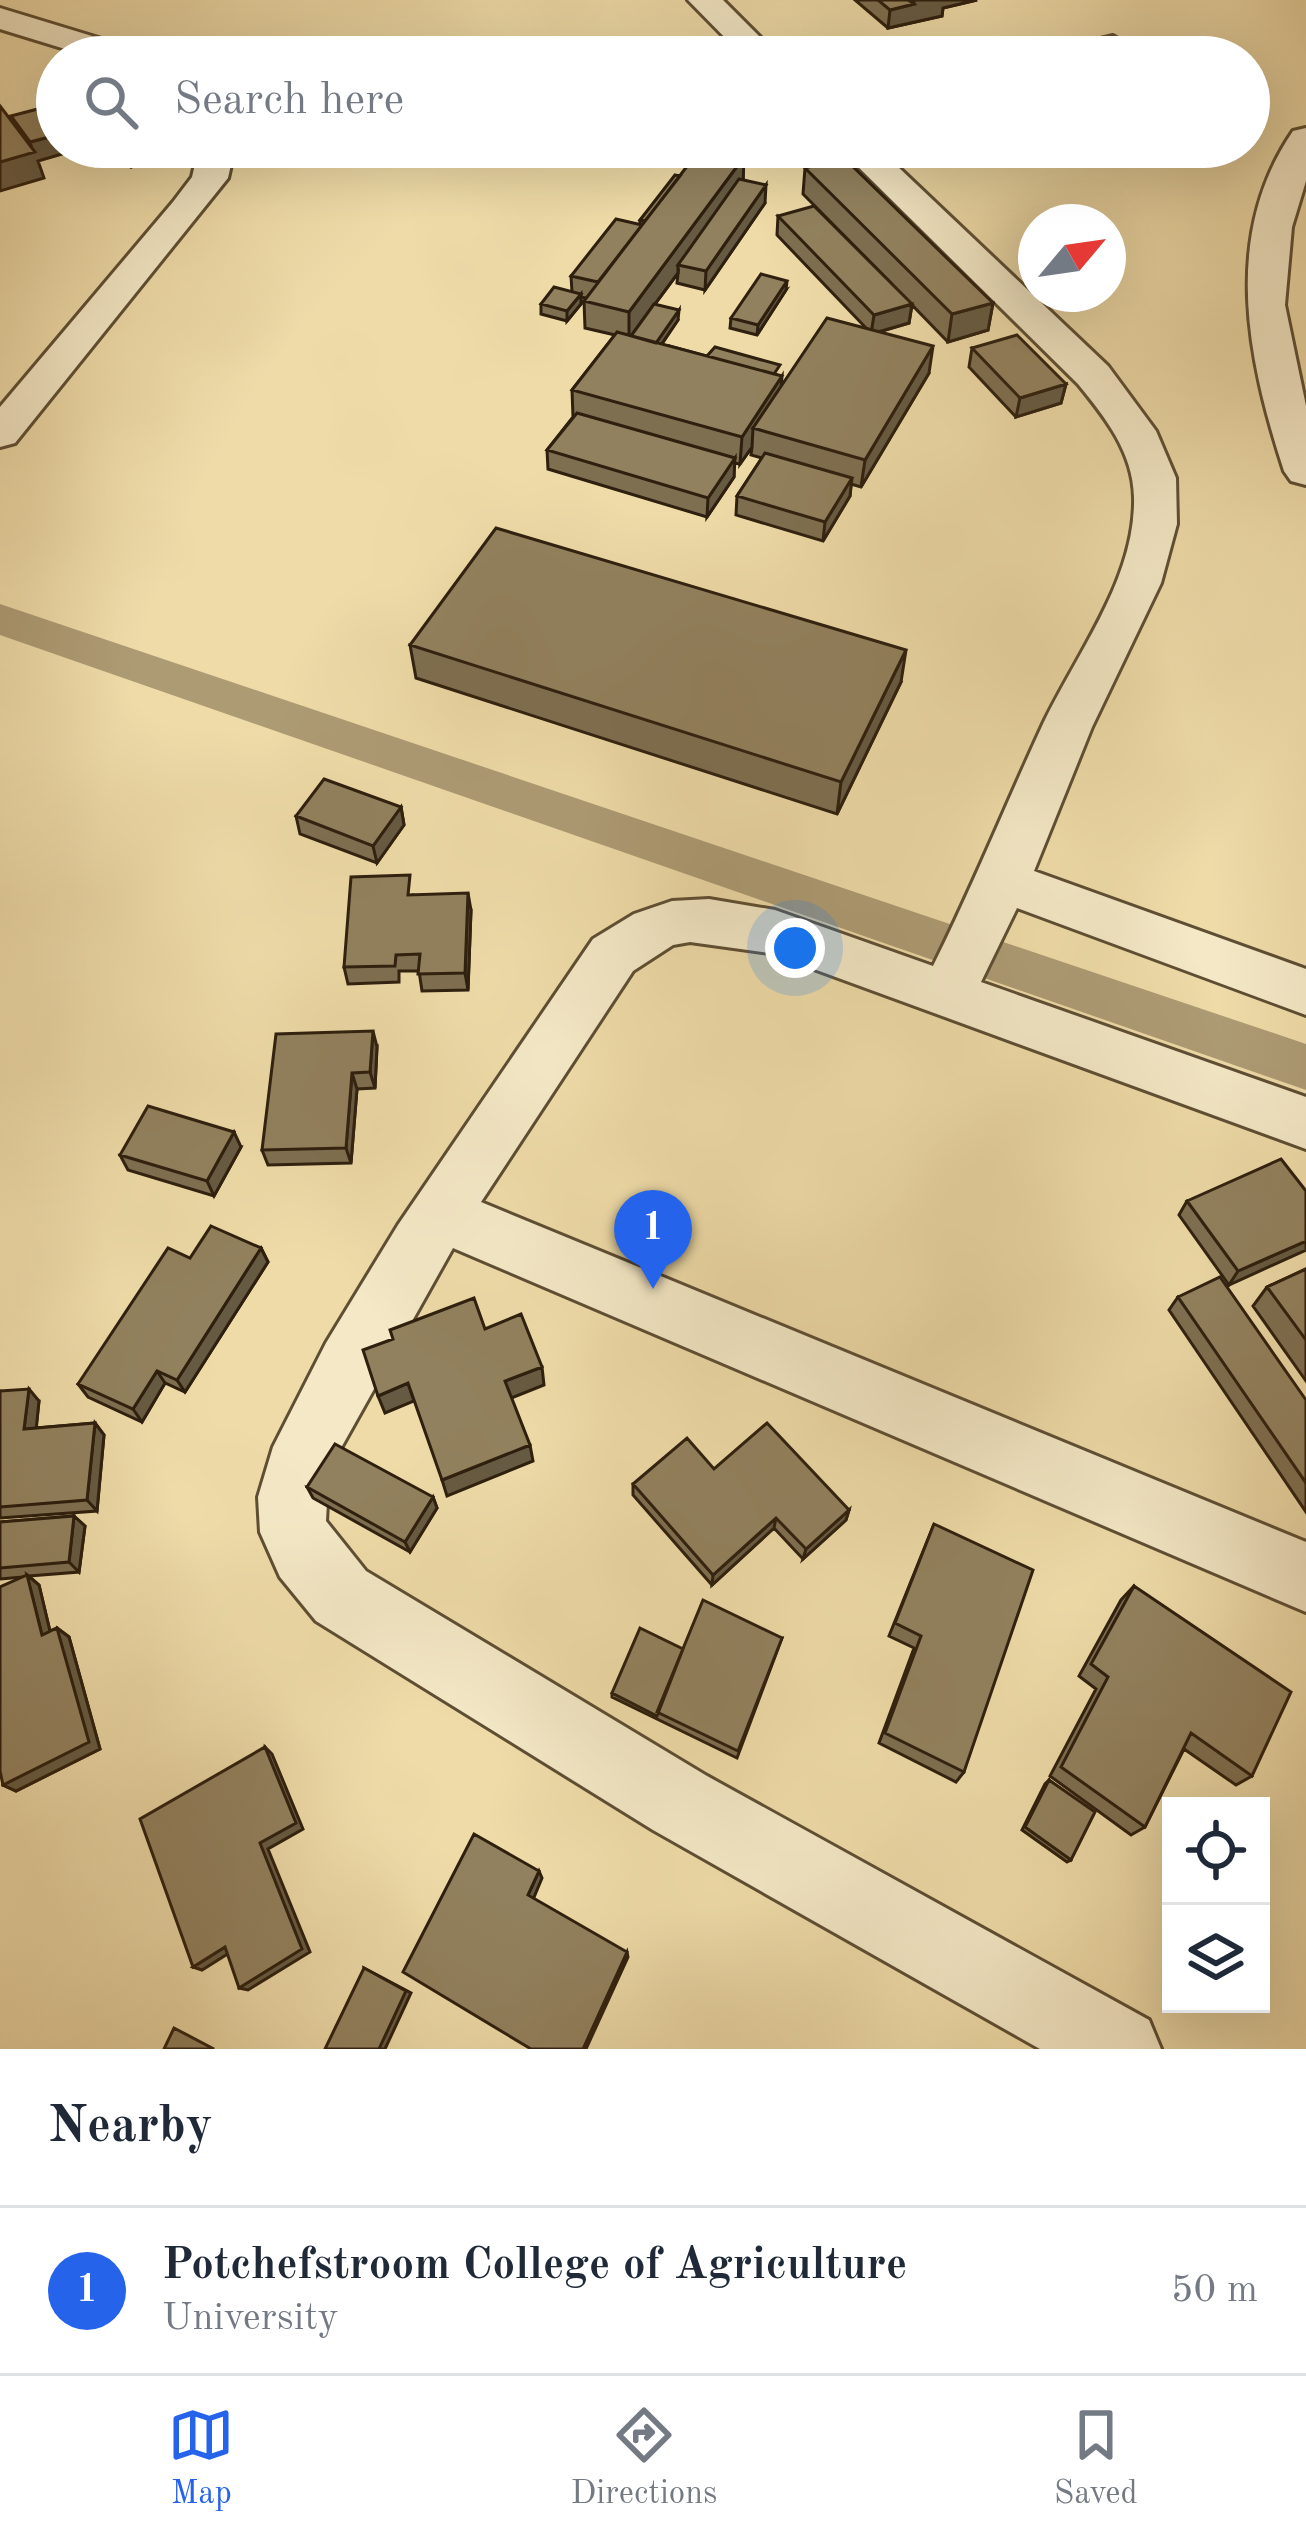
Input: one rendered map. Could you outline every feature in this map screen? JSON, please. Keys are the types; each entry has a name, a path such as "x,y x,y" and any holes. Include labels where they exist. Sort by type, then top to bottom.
{"street":[{"path":"704,0 741,36"},
{"path":"0,18 58,36"},
{"path":"1306,139 1282,189 1264,256 1268,343 1306,471"},
{"path":"0,434 186,209 212,168"},
{"path":"878,168 1093,375 1124,412 1152,470 1156,497 1152,547 962,965"},
{"path":"1004,881 1306,992"},
{"path":"1120,2049 700,1814 404,1639 341,1596 306,1556 292,1521 298,1471 316,1426 442,1214 613,955 643,931 674,921 718,920 962,965 1306,1123"},
{"path":"442,1214 1306,1577"}],"building":[{"path":"878,0 908,0 914,4 890,10"},
{"path":"0,106 35,152 0,162"},
{"path":"36,109 36,140 30,142 11,116"},
{"path":"686,168 736,168 629,312 584,301"},
{"path":"805,168 854,168 993,303 952,314"},
{"path":"675,175 680,176 645,221 640,220"},
{"path":"739,179 766,185 706,271 678,265"},
{"path":"814,206 912,304 874,315 778,216"},
{"path":"616,219 642,225 598,282 571,276"},
{"path":"761,274 787,281 758,325 731,318"},
{"path":"554,287 581,294 567,311 541,304"},
{"path":"654,304 679,310 656,343 631,336"},
{"path":"827,318 933,346 865,460 753,428"},
{"path":"617,332 782,376 742,437 572,390"},
{"path":"1017,335 1066,384 1020,398 972,348"},
{"path":"715,347 780,365 774,374 707,356"},
{"path":"577,413 735,458 708,498 547,450"},
{"path":"765,453 852,478 825,522 737,496"},
{"path":"496,528 906,650 841,782 410,645"},
{"path":"324,779 401,807 373,846 296,816"},
{"path":"410,875 408,895 468,893 465,973 418,974 420,954 396,955 395,966 344,967 351,877"},
{"path":"373,1031 370,1072 352,1073 346,1148 262,1150 276,1034"},
{"path":"148,1106 234,1132 207,1181 120,1155"},
{"path":"1281,1159 1306,1191 1306,1241 1238,1271 1187,1201"},
{"path":"211,1226 261,1248 177,1380 157,1371 133,1409 78,1384 168,1248 190,1258"},
{"path":"1306,1269 1306,1340 1267,1287"},
{"path":"1220,1277 1306,1400 1306,1483 1178,1297"},
{"path":"474,1298 485,1329 521,1314 542,1367 505,1381 530,1445 442,1480 408,1383 378,1396 363,1350 393,1339 390,1330"},
{"path":"29,1389 24,1429 95,1423 87,1500 0,1507 0,1391"},
{"path":"767,1423 849,1510 806,1549 776,1518 713,1575 633,1484 687,1438 714,1469"},
{"path":"335,1444 433,1497 405,1542 307,1487"},
{"path":"74,1516 69,1562 0,1568 0,1522"},
{"path":"934,1524 1033,1570 964,1772 885,1733 921,1636 895,1623"},
{"path":"27,1575 42,1635 57,1628 89,1742 3,1785 0,1587"},
{"path":"1134,1586 1291,1692 1252,1776 1191,1733 1145,1827 1061,1767 1108,1677 1091,1664"},
{"path":"703,1600 782,1638 738,1751 657,1712"},
{"path":"640,1628 683,1649 657,1716 612,1693"},
{"path":"265,1747 296,1823 260,1843 302,1949 239,1988 225,1947 193,1967 140,1819"},
{"path":"1049,1780 1095,1812 1071,1860 1025,1827"},
{"path":"474,1834 539,1871 528,1895 627,1952 583,2049 531,2049 403,1972"},
{"path":"364,1968 406,1991 379,2049 325,2049"},
{"path":"174,2028 214,2049 164,2049"}],"waterway":[{"path":"0,619 1306,1067"}],"place":[{"name":"Potchefstroom College of Agriculture","path":"653,1289"}]}
